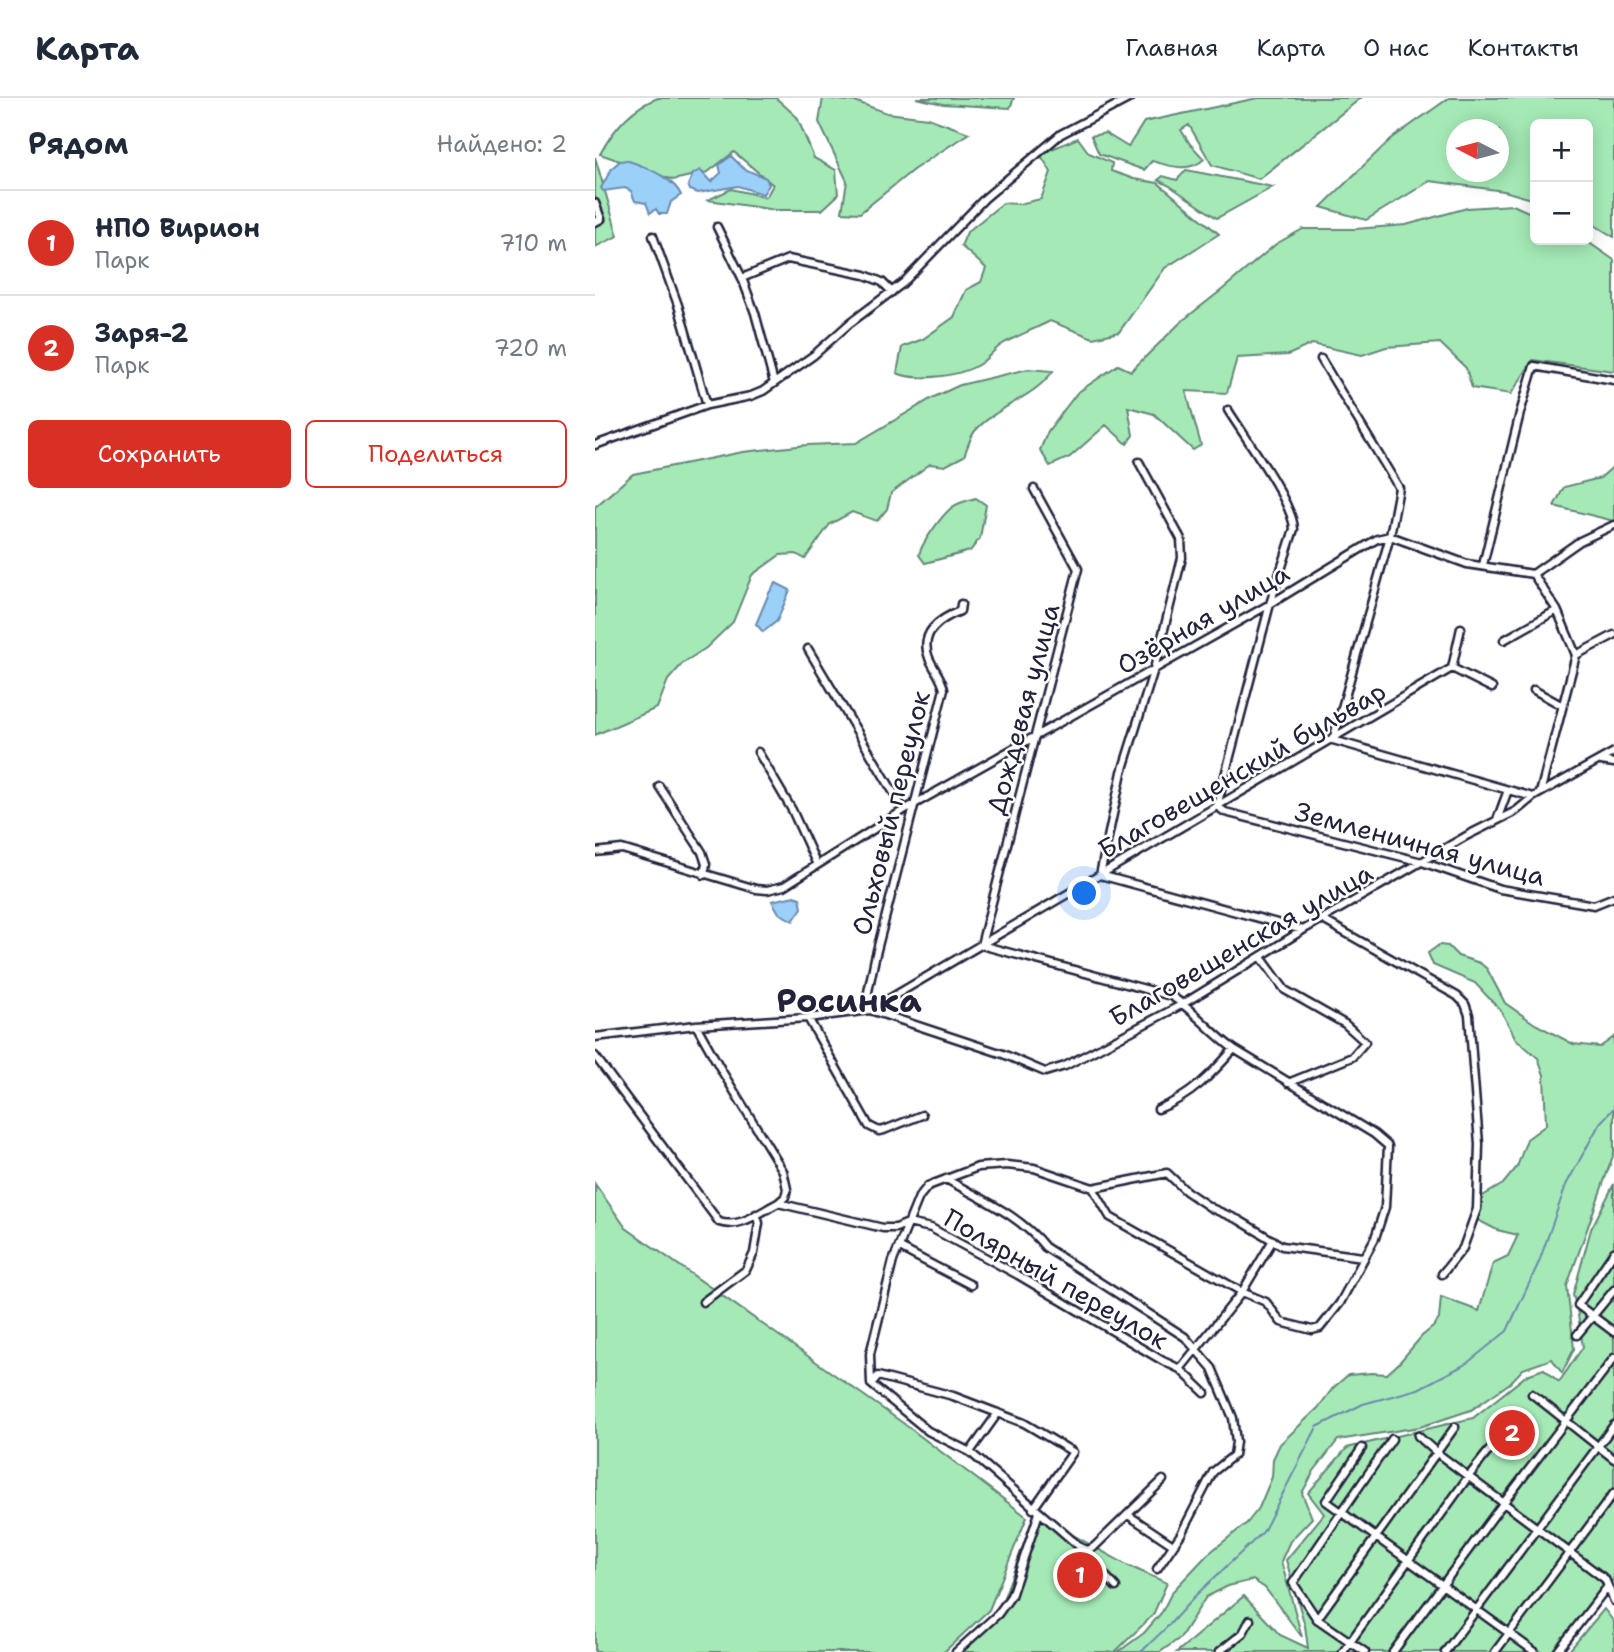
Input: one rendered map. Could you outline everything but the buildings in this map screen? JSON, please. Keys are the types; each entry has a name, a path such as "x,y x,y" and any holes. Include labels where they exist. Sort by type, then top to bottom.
{"street":[{"path":"595,445 707,405 751,396 774,383 814,355 850,323 892,292 939,248 985,198 1061,134 1130,98"},
{"path":"595,203 601,219 595,222"},
{"path":"717,227 742,278 755,313 774,383"},
{"path":"653,236 678,305 707,405"},
{"path":"742,278 788,259 865,275 882,282 892,292"},
{"path":"1321,359 1396,480 1399,497 1333,740 1508,790 1536,795 1576,655 1557,610 1533,574"},
{"path":"1483,565 1534,366 1614,380"},
{"path":"1217,806 1270,604 1291,540 1294,519 1228,410"},
{"path":"1139,462 1181,539 1182,549 1179,573 1154,669 1122,772 1100,875 1303,930"},
{"name":"Дождевая улица","path":"981,945 1077,569 1034,489"},
{"path":"1390,536 1467,564 1533,574 1580,541 1614,525"},
{"name":"Озёрная улица","path":"595,852 622,849 745,887 767,890 784,886 904,810 1270,604 1377,539 1390,536"},
{"name":"Ольховый переулок","path":"870,1010 868,992 875,958 944,689 928,655 927,637 934,625 960,611 961,604"},
{"path":"1504,640 1557,610"},
{"path":"1461,628 1452,668 1492,688"},
{"path":"1576,655 1614,635"},
{"path":"808,649 904,810"},
{"name":"Благовещенский бульвар","path":"870,1010 1452,668"},
{"path":"1534,690 1561,705"},
{"path":"758,752 792,810 817,865"},
{"name":"Благовещенская улица","path":"870,1010 1003,1054 1045,1072 1076,1061 1184,1004 1303,930 1517,811 1536,795 1614,752"},
{"path":"1599,760 1614,762"},
{"path":"659,786 702,852 706,864 704,875"},
{"path":"1497,820 1508,790"},
{"name":"Земленичная улица","path":"1217,806 1225,812 1422,862 1500,890 1594,905 1614,897"},
{"path":"1323,920 1457,996 1465,1004 1469,1015 1479,1144 1477,1209 1463,1248 1442,1274"},
{"path":"981,945 1171,996 1184,1004 1214,1036 1288,1084 1374,1134 1388,1146 1385,1207 1375,1238 1340,1303 1320,1328 1312,1330 1281,1322 1266,1302 1242,1292 1111,1217 1093,1188"},
{"path":"1261,957 1285,990 1345,1024 1365,1042 1352,1057 1288,1084"},
{"path":"595,1037 870,1010"},
{"path":"808,1018 869,1126 879,1131 884,1130 922,1115"},
{"path":"595,1056 719,1222 738,1224 778,1203 785,1197 787,1189 783,1171 696,1025"},
{"path":"1158,1109 1185,1096 1213,1073 1234,1049"},
{"path":"1163,1480 1089,1550 1081,1548 970,1452 929,1431 871,1384 870,1354 893,1261 919,1197 928,1186 978,1167 1007,1165 1034,1168 1093,1188 1167,1173 1186,1191 1211,1208 1239,1220 1282,1245 1363,1257"},
{"path":"946,1179 1008,1213 1045,1247 1185,1337 1212,1368 1233,1418 1236,1442 1234,1455 1213,1472 1157,1569"},
{"name":"Полярный переулок","path":"778,1203 883,1228 896,1228 908,1223 931,1228 1180,1369"},
{"path":"703,1302 746,1270 754,1253 759,1223 756,1214"},
{"path":"1205,1393 1180,1369 1242,1292 1273,1240"},
{"path":"900,1248 971,1285"},
{"path":"1614,1252 1578,1305 1614,1332"},
{"path":"1577,1335 1614,1290"},
{"path":"1393,1652 1614,1358"},
{"path":"871,1384 878,1376 953,1396 1024,1423 1073,1452 1036,1511 1011,1596 998,1614 957,1652"},
{"path":"1532,1394 1614,1459"},
{"path":"970,1452 998,1413"},
{"path":"1343,1652 1468,1477 1518,1414"},
{"path":"1445,1652 1614,1425"},
{"path":"1317,1619 1455,1427"},
{"path":"1418,1436 1468,1477 1605,1579 1614,1601"},
{"path":"1365,1652 1317,1619 1293,1583 1392,1439"},
{"path":"1362,1448 1326,1501 1535,1652"},
{"path":"1495,1652 1614,1493"},
{"path":"1128,1515 1173,1545"},
{"path":"1087,1556 1116,1587"},
{"path":"1557,1652 1608,1586"},
{"path":"1219,1652 1243,1633 1250,1620"}],"green space":[{"path":"658,98 776,98 797,117 814,158 836,170 838,195 822,210 775,210 708,200 731,189 766,197 773,185 734,152 708,172 673,180 600,154 624,120 640,107"},
{"path":"823,98 857,102 887,113 928,118 969,133 913,170 860,213 842,212 847,181 819,122"},
{"path":"916,98 1014,98 1010,108 943,104"},
{"path":"1258,98 1361,98 1259,179 1212,165 1189,125 1181,130 1204,159 1186,167 1152,161 1144,170 1099,154 1091,136 1105,133 1128,147 1144,122"},
{"path":"1449,98 1614,98 1614,237 1593,224 1593,119 1530,119 1530,199 1504,191 1430,181 1366,220 1321,207 1391,139"},
{"path":"1078,138 1089,153 1112,163 1111,171 1158,183 1219,234 1165,268 1119,332 1093,338 1050,321 1001,345 973,368 928,377 897,373 902,347 923,339 954,317 966,290 981,282 986,268 961,246 967,232 1003,203 1019,204 1041,199 1051,172 1040,154"},
{"path":"595,157 618,236 595,247"},
{"path":"1186,170 1273,187 1217,218 1158,180 1163,176 1177,180"},
{"path":"1513,205 1530,213 1530,245 1592,245 1614,260 1614,371 1533,360 1511,394 1472,388 1466,368 1440,343 1386,347 1362,355 1312,344 1288,355 1237,358 1227,393 1186,391 1201,445 1193,450 1154,414 1128,407 1133,435 1127,444 1106,425 1070,457 1050,466 1040,450 1048,431 1077,393 1118,365 1131,371 1182,321 1276,244 1303,229 1406,225 1467,208"},
{"path":"1028,369 1053,371 1036,388 984,422 973,434 964,456 945,466 930,464 891,493 887,509 877,521 852,512 830,524 805,559 796,554 780,555 752,575 733,622 706,648 683,663 668,680 657,708 595,735 595,507 633,474 743,452 856,443 934,397 960,385"},
{"path":"1614,466 1614,521 1554,506 1564,487 1600,478"},
{"path":"976,498 986,505 980,538 970,551 925,563 919,555 937,524 959,503"},
{"path":"1439,945 1448,946 1458,956 1480,963 1487,969 1505,1003 1535,1024 1573,1044 1600,1047 1614,1037 1614,1153 1567,1286 1574,1349 1562,1373 1552,1359 1523,1369 1510,1383 1471,1410 1420,1427 1338,1440 1314,1471 1302,1493 1312,1518 1290,1541 1281,1561 1302,1637 1265,1588 1253,1580 1228,1586 1206,1597 1180,1638 1160,1652 1118,1652 1144,1633 1162,1612 1172,1592 1208,1554 1247,1523 1259,1508 1272,1477 1273,1459 1280,1444 1318,1408 1333,1388 1348,1375 1387,1374 1439,1319 1441,1297 1479,1311 1493,1263 1508,1256 1518,1235 1497,1230 1472,1217 1481,1197 1503,1184 1517,1167 1527,1139 1546,1125 1544,1075 1538,1058 1516,1039 1501,1011 1475,983 1433,965 1428,953"},
{"path":"595,1184 626,1228 903,1423 1027,1517 989,1610 944,1652 595,1652"},
{"path":"1614,1184 1614,1578 1561,1652 1177,1652 1244,1596 1280,1635 1308,1648 1305,1626 1286,1560 1324,1514 1308,1493 1347,1448 1473,1418 1527,1375 1544,1369 1559,1382 1583,1347 1573,1295 1591,1229"},
{"path":"1035,1514 1129,1566 1167,1583 1153,1615 1115,1652 958,1652 1001,1605"},
{"path":"1604,1609 1614,1622 1614,1652 1568,1652"}],"water":[{"path":"731,156 744,169 766,178 769,185 763,194 738,186 698,193 690,190 688,185 693,174 700,170 711,182 721,173 719,165"},
{"path":"626,160 657,173 677,189 681,195 671,202 667,214 659,214 656,209 650,213 646,203 635,201 631,191 625,188 603,191 601,188 612,168 620,161"},
{"path":"776,583 790,590 777,621 763,632 756,624"},
{"path":"794,896 800,898 802,908 793,921 779,913 772,901"}],"waterway":[{"path":"1141,1652 1263,1532 1317,1427 1363,1404 1418,1389 1466,1364 1507,1331 1539,1262 1566,1185 1600,1123 1614,1108"}],"place":[{"name":"Заря-2","path":"1512,1433"},
{"name":"НПО Вирион","path":"1080,1575"}],"district":[{"name":"Росинка","path":"849,1000"}]}
